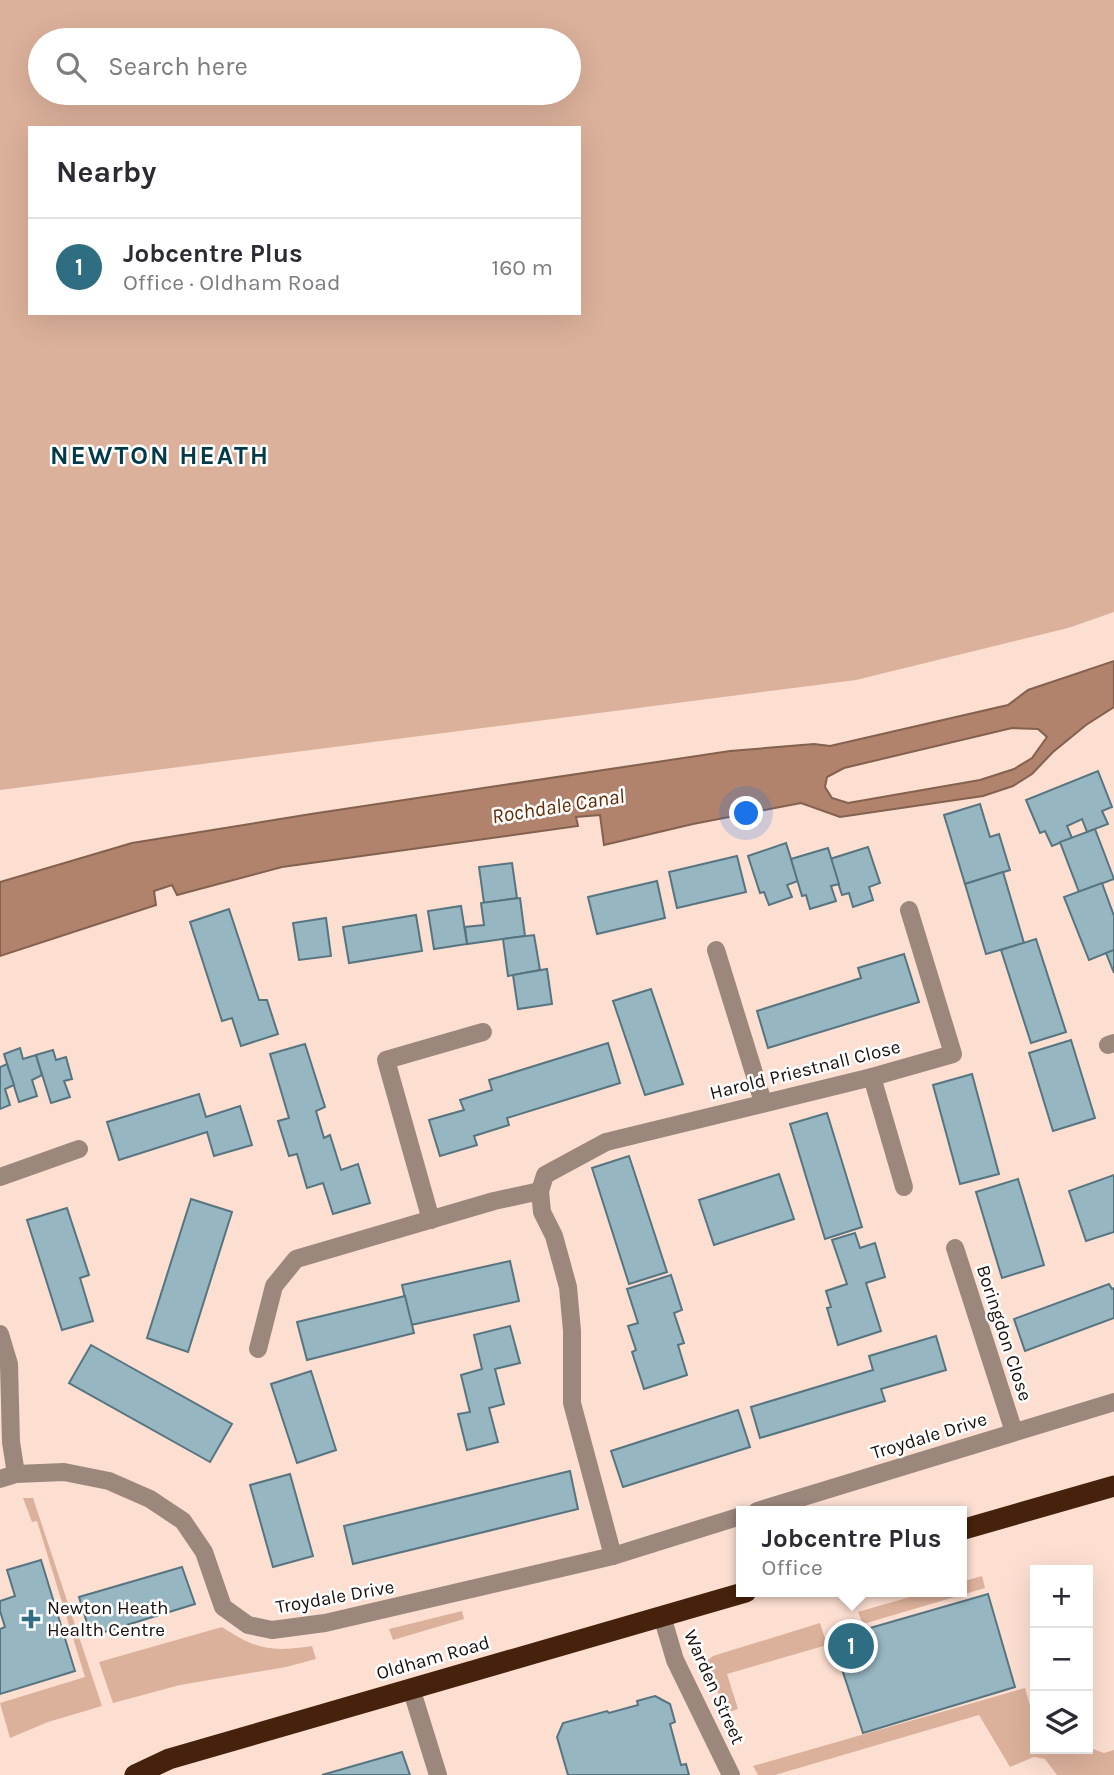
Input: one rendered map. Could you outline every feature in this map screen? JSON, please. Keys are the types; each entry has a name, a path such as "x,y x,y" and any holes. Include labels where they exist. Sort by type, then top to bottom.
{"highway":[{"path":"967,1528 1114,1486"},
{"name":"Oldham Road","path":"145,1773 169,1759 736,1595"}],"street":[{"name":"Harold Priestnall Close","path":"540,1191 545,1175 606,1142 872,1077 953,1054 909,910"},
{"path":"716,950 763,1102"},
{"path":"431,1220 386,1060 483,1032"},
{"path":"872,1077 904,1186"},
{"path":"0,1177 79,1149"},
{"path":"258,1349 274,1286 296,1259 494,1201 540,1191 542,1212 554,1236 568,1287 572,1331 572,1403 614,1556"},
{"name":"Boringdon Close","path":"955,1248 1014,1432"},
{"path":"0,1334 9,1364 11,1442 8,1477"},
{"name":"Troydale Drive","path":"773,1506 1114,1402"},
{"name":"Troydale Drive","path":"8,1477 64,1472 109,1481 150,1499 183,1521 204,1552 223,1608 248,1625 272,1630 325,1623 614,1556 736,1518"},
{"name":"Warden Street","path":"662,1616 675,1660 731,1775"},
{"path":"411,1688 438,1775"}],"shaded area":[{"path":"0,0 1114,0 1114,612 1068,628 856,680 0,790"},
{"path":"23,1498 33,1498 102,1706 48,1722 10,1738 0,1703 85,1677 37,1521 32,1522"},
{"path":"982,1576 985,1588 967,1593 967,1580"},
{"path":"910,1597 954,1597 863,1624 858,1612"},
{"path":"462,1611 464,1619 393,1640 389,1629"},
{"path":"820,1623 827,1645 727,1674 738,1709 729,1712 706,1671 708,1660 713,1656"},
{"path":"222,1627 255,1645 275,1649 312,1646 316,1659 286,1667 180,1685 113,1703 99,1662"},
{"path":"1025,1688 1030,1705 1030,1754 1093,1754 1093,1749 1104,1753 1114,1750 1114,1775 1057,1775 1045,1759 1034,1757 1010,1767 979,1715 775,1775 758,1775 753,1766"}],"water":[{"name":"Rochdale Canal","path":"1114,661 1114,707 1086,725 1053,752 1032,774 1013,786 983,796 840,817 801,803 604,845 600,815 576,817 578,826 282,867 177,895 172,885 154,891 156,905 0,956 0,882 132,843 730,751 814,744 830,746 1008,705 1028,690","holes":["1012,728 1038,729 1047,737 1032,758 1014,769 980,780 848,803 832,798 825,787 827,777 844,768"]}],"building":[{"path":"1098,771 1112,807 1102,811 1108,824 1087,832 1082,819 1067,826 1072,838 1052,846 1045,831 1040,833 1026,800"},
{"path":"980,804 990,837 999,834 1010,870 965,884 944,815"},
{"path":"1095,829 1114,879 1079,892 1060,842"},
{"path":"786,843 798,881 787,885 792,897 769,905 764,892 760,893 748,856"},
{"path":"868,847 880,883 869,887 873,900 853,907 849,893 842,895 830,859"},
{"path":"828,848 839,884 831,886 836,901 810,909 806,895 802,896 791,859"},
{"path":"737,856 746,892 677,908 669,872"},
{"path":"512,863 517,898 484,903 479,867"},
{"path":"1003,872 1024,943 986,954 965,884"},
{"path":"657,881 665,918 597,934 588,897"},
{"path":"1102,883 1114,916 1114,950 1089,960 1064,897"},
{"path":"520,898 525,936 467,944 465,927 484,925 481,903"},
{"path":"461,906 467,944 434,949 428,911"},
{"path":"229,909 259,1000 267,1000 278,1034 241,1046 232,1018 222,1021 190,922"},
{"path":"416,915 422,951 349,963 343,927"},
{"path":"326,918 331,956 299,960 293,923"},
{"path":"534,935 540,970 508,976 503,939"},
{"path":"1036,939 1066,1032 1031,1043 1001,950"},
{"path":"1114,950 1114,973 1106,953"},
{"path":"904,954 919,1002 768,1048 757,1011 861,978 858,968"},
{"path":"547,969 552,1004 518,1009 513,975"},
{"path":"651,989 683,1084 645,1095 613,1001"},
{"path":"1071,1040 1095,1118 1053,1131 1029,1053"},
{"path":"608,1043 620,1083 507,1118 509,1125 474,1136 477,1145 440,1156 429,1120 464,1110 460,1100 492,1090 489,1080"},
{"path":"305,1044 325,1107 316,1111 324,1138 330,1135 341,1170 358,1164 370,1203 333,1214 323,1183 307,1188 297,1154 289,1156 278,1121 289,1118 270,1054"},
{"path":"20,1048 23,1059 36,1055 42,1075 32,1080 37,1096 19,1102 4,1054"},
{"path":"53,1050 56,1060 66,1057 72,1079 64,1081 70,1097 51,1103 36,1055"},
{"path":"7,1064 14,1085 5,1089 10,1105 0,1109 0,1067"},
{"path":"972,1074 999,1174 960,1184 933,1085"},
{"path":"199,1094 206,1117 240,1106 252,1145 214,1156 207,1132 119,1160 107,1122"},
{"path":"827,1113 862,1227 825,1239 790,1124"},
{"path":"629,1156 667,1272 629,1284 592,1168"},
{"path":"779,1174 794,1219 714,1245 699,1200"},
{"path":"1114,1175 1114,1232 1086,1241 1069,1191"},
{"path":"1018,1179 1044,1265 1002,1278 976,1192"},
{"path":"191,1199 232,1212 188,1352 147,1338"},
{"path":"67,1208 89,1275 80,1278 93,1321 62,1330 27,1220"},
{"path":"855,1233 860,1248 875,1243 885,1277 866,1283 881,1331 838,1345 827,1308 831,1307 826,1291 847,1284 832,1240"},
{"path":"510,1261 519,1301 411,1325 402,1285"},
{"path":"671,1275 682,1310 674,1313 684,1343 678,1345 687,1375 644,1389 632,1352 636,1350 628,1326 638,1323 627,1289"},
{"path":"1109,1284 1114,1288 1114,1318 1025,1351 1014,1319"},
{"path":"405,1296 414,1333 307,1360 297,1322"},
{"path":"510,1326 520,1363 495,1369 504,1404 489,1408 498,1442 467,1450 458,1414 470,1412 461,1375 482,1369 474,1335"},
{"path":"936,1336 946,1370 881,1389 885,1401 760,1438 751,1407 873,1370 869,1356"},
{"path":"91,1345 232,1424 210,1462 69,1383"},
{"path":"311,1371 336,1450 297,1463 271,1384"},
{"path":"738,1410 750,1447 623,1487 611,1451"},
{"path":"570,1471 578,1509 353,1564 344,1526"},
{"path":"290,1474 313,1556 273,1567 250,1485"},
{"name":"Newton Heath Health Centre","path":"41,1560 75,1671 0,1694 0,1629 5,1627 0,1601 15,1596 7,1570"},
{"path":"182,1567 195,1604 91,1636 79,1597"},
{"path":"988,1594 1015,1687 863,1733 832,1639"},
{"path":"655,1696 670,1704 675,1722 670,1724 681,1765 686,1764 689,1775 568,1775 557,1737 563,1723 638,1705 637,1701"},
{"path":"402,1752 410,1775 322,1775"}],"place":[{"name":"Newton Heath Health Centre","path":"31,1619"},
{"name":"Jobcentre Plus","path":"851,1646"}],"district":[{"name":"NEWTON HEATH","path":"160,455"}]}
